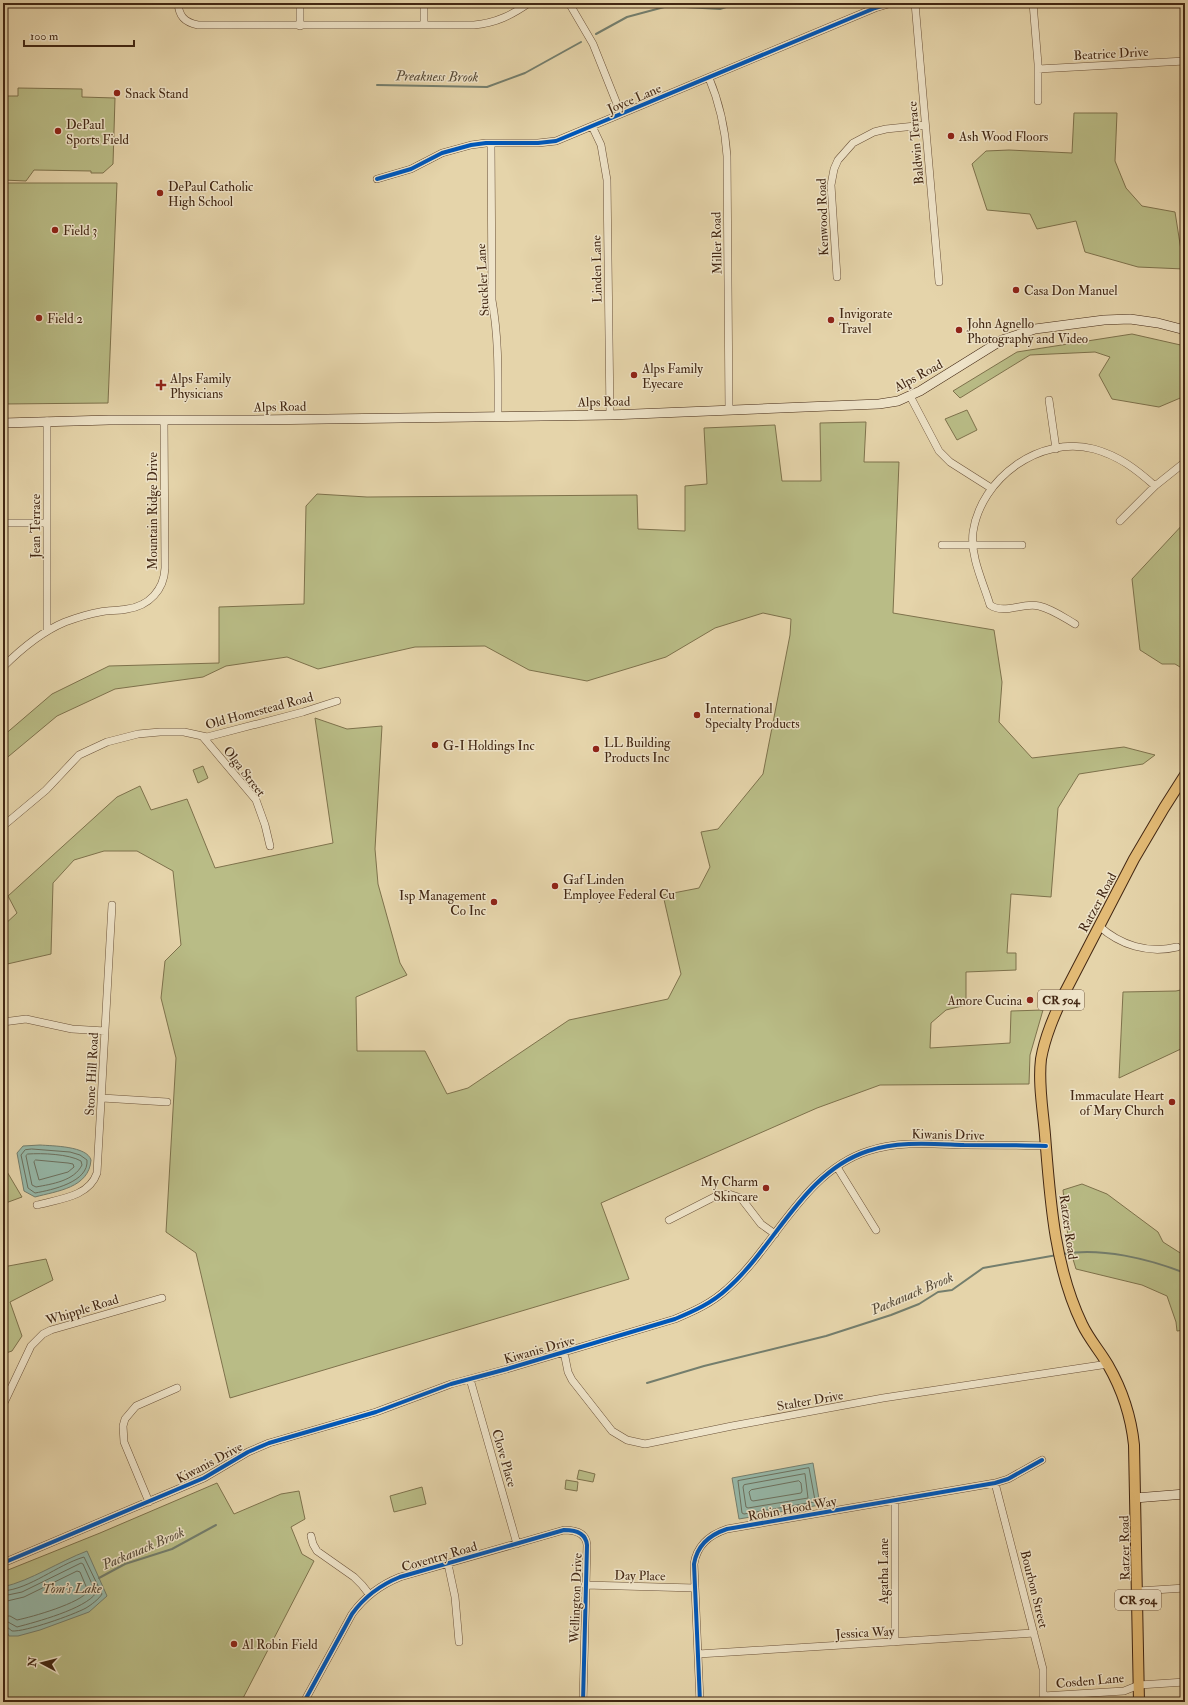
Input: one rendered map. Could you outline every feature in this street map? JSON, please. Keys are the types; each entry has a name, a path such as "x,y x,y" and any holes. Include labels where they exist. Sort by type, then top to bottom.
{"main road":[{"name":"Alps Road","path":"3,423 47,421 610,415 879,404 898,401 910,396 1002,340 1030,331 1104,320 1130,319 1158,323 1185,330"},
{"name":"Ratzer Road","path":"1139,1702 1134,1445 1131,1420 1126,1401 1108,1364 1082,1324 1067,1284 1059,1256 1046,1146 1040,1086 1040,1067 1044,1045 1057,1010 1138,853 1185,775"},
{"path":"1135,1498 1185,1494"}],"street":[{"path":"178,3 181,17 185,21 198,26 482,24 506,18 530,3"},
{"path":"300,3 300,26"},
{"path":"424,3 424,25"},
{"path":"569,3 593,44 621,114"},
{"name":"Joyce Lane","path":"377,179 411,169 456,148 491,143 547,143 556,141 875,8 892,3"},
{"name":"Baldwin Terrace","path":"915,3 939,282"},
{"path":"1033,3 1038,69 1038,101"},
{"name":"Beatrice Drive","path":"1038,69 1185,61"},
{"name":"Miller Road","path":"709,78 718,101 725,132 727,156 729,410"},
{"name":"Kenwood Road","path":"837,277 831,185 834,169 838,160 853,144 874,132 886,129 925,125"},
{"name":"Linden Lane","path":"592,126 601,145 607,180 610,415"},
{"name":"Stuckler Lane","path":"491,143 492,300 496,318 498,416"},
{"path":"910,396 939,451 950,462 991,488"},
{"path":"1048,400 1056,449"},
{"name":"Mountain Ridge Drive","path":"3,667 23,649 47,631 84,616 113,610 128,609 141,605 156,594 161,587 165,568 164,420"},
{"name":"Jean Terrace","path":"47,421 47,631"},
{"path":"1075,624 1052,610 1037,605 1004,610 996,609 990,605 972,545 973,532 978,510 991,488 1011,467 1038,454 1066,446 1093,449 1120,458 1155,486"},
{"path":"1120,522 1155,486 1185,462"},
{"path":"3,523 47,523"},
{"path":"942,545 1022,546"},
{"name":"Old Homestead Road","path":"3,826 46,790 79,755 92,747 122,737 160,732 184,732 203,737 213,736 303,712 337,701"},
{"name":"Olga Street","path":"203,737 256,800 265,825 270,846"},
{"name":"Stone Hill Road","path":"37,1205 77,1194 84,1190 95,1179 97,1172 112,905"},
{"path":"1099,926 1116,939 1138,947 1161,949 1177,947"},
{"path":"3,1022 26,1019 72,1029 105,1031"},
{"path":"102,1098 167,1102"},
{"name":"Kiwanis Drive","path":"3,1563 204,1478 248,1452 269,1443 376,1412 424,1393 675,1319 706,1304 724,1292 740,1277 816,1184 837,1167 866,1151 896,1144 912,1143 1046,1146"},
{"path":"837,1167 876,1230"},
{"path":"669,1220 716,1196 729,1194 741,1198 761,1224 775,1234"},
{"name":"Whipple Road","path":"3,1405 31,1346 43,1334 51,1330 162,1298"},
{"name":"Stalter Drive","path":"564,1352 568,1372 572,1380 612,1431 627,1440 645,1444 883,1398 1108,1364"},
{"name":"Clove Place","path":"470,1379 517,1544"},
{"path":"149,1502 124,1442 123,1426 125,1419 136,1406 177,1388"},
{"name":"Robin Hood Way","path":"700,1702 694,1564 695,1556 703,1542 718,1532 727,1529 995,1483 1008,1479 1042,1460"},
{"name":"Bourbon Street","path":"995,1483 1043,1669 1043,1699"},
{"name":"Agatha Lane","path":"895,1500 895,1642"},
{"name":"Wellington Drive","path":"546,1535 570,1530 576,1531 585,1538 587,1545 583,1702"},
{"name":"Coventry Road","path":"304,1702 352,1614 369,1594 383,1584 400,1577 546,1535"},
{"path":"311,1536 312,1544 317,1551 354,1577 369,1594"},
{"path":"448,1564 455,1597 459,1642"},
{"name":"Day Place","path":"585,1585 695,1588"},
{"path":"1138,1591 1185,1588"},
{"name":"Jessica Way","path":"698,1654 1034,1633"},
{"name":"Cosden Lane","path":"1043,1699 1124,1691 1139,1685 1185,1682"}],"green space":[{"name":"DePaul Sports Field","path":"18,88 82,89 82,97 115,98 113,164 103,173 91,173 91,171 34,170 26,181 3,180 3,96 18,96"},
{"path":"1074,113 1117,113 1115,161 1126,188 1142,206 1175,212 1184,269 1138,267 1085,252 1076,221 1037,229 1030,214 987,210 972,164 986,151 1009,150 1072,153"},
{"path":"3,183 117,183 108,403 3,404"},
{"path":"1132,334 1185,346 1185,396 1159,407 1112,399 1099,375 1110,357 1095,352 1030,355 960,398 953,391 1017,352"},
{"path":"967,410 977,430 957,440 945,419"},
{"path":"866,422 864,462 899,462 893,613 994,630 1002,682 999,722 1032,758 1124,747 1155,755 1143,764 1079,774 1058,808 1051,897 1011,894 1007,953 1016,953 1016,970 966,972 966,1005 946,1010 931,1023 930,1048 1010,1043 1011,1011 1043,1010 1030,1055 1029,1084 880,1085 817,1108 601,1203 629,1279 230,1398 196,1253 166,1232 176,1058 161,998 165,961 181,945 173,871 137,851 104,851 74,860 53,883 51,954 3,965 3,926 17,913 8,896 117,797 140,786 151,810 187,799 215,868 333,843 315,718 347,729 382,726 375,849 378,884 400,963 407,975 356,997 357,1051 425,1051 447,1094 468,1088 569,1020 668,999 681,974 663,895 699,888 710,867 701,832 718,829 763,774 790,635 791,619 763,613 715,628 666,657 587,681 529,670 485,646 415,647 318,669 287,657 226,666 203,677 115,689 57,716 3,761 3,736 52,694 109,666 219,663 219,607 304,604 306,506 317,494 367,497 637,495 638,529 685,531 685,486 707,484 704,428 775,425 782,481 821,481 820,423"},
{"path":"1185,522 1185,670 1175,664 1162,664 1140,650 1132,579"},
{"path":"203,766 208,778 198,783 193,770"},
{"path":"1185,989 1183,1048 1119,1078 1123,992 1176,991"},
{"path":"3,1165 22,1197 3,1204"},
{"path":"1082,1184 1107,1194 1158,1232 1163,1242 1185,1256 1185,1330 1177,1331 1176,1322 1167,1296 1142,1285 1076,1269 1069,1246 1063,1190"},
{"path":"46,1259 53,1280 10,1302 22,1336 12,1351 3,1354 3,1267"},
{"path":"579,1470 595,1474 593,1482 577,1479"},
{"path":"566,1480 578,1482 577,1491 565,1489"},
{"path":"217,1483 234,1514 281,1494 299,1491 305,1519 291,1527 302,1554 314,1561 241,1702 3,1702 3,1572 100,1533"},
{"path":"422,1487 426,1504 394,1512 390,1496"}],"water":[{"path":"23,1146 61,1146 77,1149 88,1155 91,1160 89,1169 84,1177 70,1187 35,1197 24,1191 17,1153"},
{"path":"813,1463 820,1505 739,1519 732,1478"},
{"name":"Tom's Lake","path":"87,1551 107,1596 89,1612 40,1630 18,1636 9,1636 6,1630 3,1632 3,1587 24,1580"}],"waterway":[{"name":"Preakness Brook","path":"596,34 627,17 668,6 720,9 738,3"},
{"name":"Preakness Brook","path":"377,85 487,87 525,73 581,42"},
{"name":"Packanack Brook","path":"1063,1254 1078,1252 1109,1253 1141,1259 1185,1273"},
{"name":"Packanack Brook","path":"647,1383 704,1366 826,1336 891,1315 919,1304 938,1292 952,1290 983,1268 1057,1255"},
{"name":"Packanack Brook","path":"99,1578 125,1564 172,1549 216,1525"}],"cycle path":[{"path":"377,179 411,169 442,153 471,145 486,143 538,143 556,141 875,8 892,3"},
{"path":"3,1563 204,1478 248,1452 269,1443 376,1412 451,1384 507,1369 675,1319 696,1310 721,1294 744,1272 807,1193 825,1176 845,1161 868,1151 903,1144 1046,1146"},
{"path":"700,1702 694,1564 698,1551 709,1538 727,1529 995,1483 1008,1479 1042,1460"},
{"path":"304,1702 352,1614 362,1602 379,1587 400,1577 564,1530 579,1533 585,1538 587,1545 583,1702"}],"place":[{"name":"Snack Stand","path":"117,93"},
{"name":"DePaul Sports Field","path":"58,131"},
{"name":"Ash Wood Floors","path":"951,136"},
{"name":"DePaul Catholic High School","path":"160,193"},
{"name":"Field 3","path":"55,230"},
{"name":"Casa Don Manuel","path":"1016,290"},
{"name":"Field 2","path":"39,318"},
{"name":"Invigorate Travel","path":"831,320"},
{"name":"John Agnello Photography and Video","path":"959,330"},
{"name":"Alps Family Eyecare","path":"634,375"},
{"name":"Alps Family Physicians","path":"161,385"},
{"name":"International Specialty Products","path":"697,715"},
{"name":"G-I Holdings Inc","path":"435,745"},
{"name":"LL Building Products Inc","path":"596,749"},
{"name":"Gaf Linden Employee Federal Cu","path":"555,886"},
{"name":"Isp Management Co Inc","path":"494,902"},
{"name":"Amore Cucina","path":"1030,1000"},
{"name":"Immaculate Heart of Mary Church","path":"1172,1102"},
{"name":"My Charm Skincare","path":"766,1188"},
{"name":"Al Robin Field","path":"234,1644"}]}
